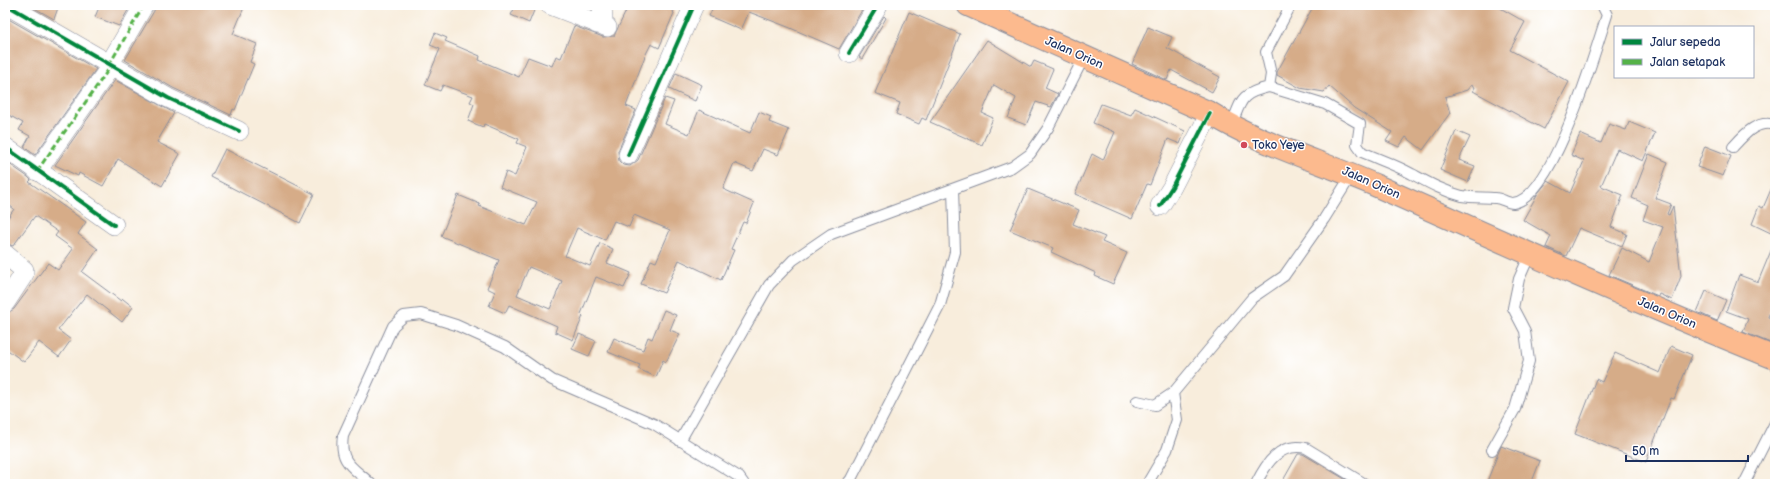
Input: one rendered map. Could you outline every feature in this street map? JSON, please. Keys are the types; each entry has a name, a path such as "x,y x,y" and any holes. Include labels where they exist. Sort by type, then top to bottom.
{"highway":[{"name":"Jalan Orion","path":"968,5 1210,113 1231,126 1352,174 1530,254 1775,358"}],"street":[{"path":"7,5 51,29 110,66 168,98 240,131"},
{"path":"37,171 110,66 144,5"},
{"path":"550,5 602,25 602,5"},
{"path":"628,155 694,5"},
{"path":"849,53 878,5"},
{"path":"1160,206 1172,187 1210,113"},
{"path":"5,147 114,226"},
{"path":"5,254 24,270 24,274 5,303"}],"lane":[{"path":"1269,87 1271,74 1266,52 1290,5"},
{"path":"1231,126 1243,98 1252,91 1269,87 1325,104 1360,124 1357,145 1362,152 1411,174 1434,187 1464,196 1498,198 1511,203 1524,200 1539,184 1558,150 1572,118 1608,15 1602,5"},
{"path":"680,441 769,285 793,260 831,234 1012,168 1030,154 1048,128 1084,57"},
{"path":"1733,147 1750,129 1770,124 1775,125"},
{"path":"1137,401 1155,405 1173,393 1252,298 1284,276 1324,219 1352,174"},
{"path":"847,484 851,479 940,305 955,252 953,189"},
{"path":"1492,450 1515,409 1529,361 1525,331 1513,308 1520,279 1530,254"},
{"path":"371,484 346,462 341,450 343,436 393,326 404,316 421,314 456,325 498,344 552,380 654,424 739,477 744,484"},
{"path":"1147,484 1167,450 1177,420 1173,393"},
{"path":"1744,484 1775,423"},
{"path":"1256,484 1262,471 1275,456 1287,448 1297,446 1306,448 1365,484"}],"building":[{"path":"29,5 59,5 54,19"},
{"path":"100,5 117,5 127,9 128,5 131,5 119,26 95,17"},
{"path":"155,5 245,5 233,34 257,44 250,62 254,64 235,110 233,109 231,115 173,88 125,60 154,11"},
{"path":"516,5 528,5 535,8 529,23 511,15"},
{"path":"629,5 676,5 659,48 651,44 645,56 626,106 636,110 618,151 619,161 623,165 630,166 638,160 665,98 674,101 665,124 689,134 699,110 750,133 759,112 771,117 769,122 789,130 778,155 763,149 753,171 734,163 723,189 754,203 746,223 743,222 731,249 734,250 721,280 679,260 664,293 641,284 651,260 656,262 670,230 634,215 629,227 614,221 605,240 577,228 565,256 590,266 600,243 613,249 607,263 631,273 624,288 596,277 581,314 583,316 573,340 555,332 557,326 509,305 505,313 489,306 495,292 487,288 499,260 441,236 458,195 480,204 479,206 526,225 537,202 500,187 506,172 515,176 527,147 517,143 519,139 484,124 483,127 468,121 474,104 470,102 473,96 443,85 440,91 425,85 440,49 430,45 435,33 447,38 445,41 480,56 479,60 519,77 528,57 552,66 556,56 561,58 574,26 603,37 614,36","holes":["529,267 562,281 550,309 517,295"]},
{"path":"714,5 865,5 839,49 749,12 741,30 709,16"},
{"path":"1314,5 1495,5 1525,22 1510,50 1569,82 1544,129 1473,91 1475,87 1471,85 1467,90 1445,97 1450,113 1423,150 1406,137 1399,147 1386,141 1392,132 1354,108 1329,86 1324,92 1300,88 1277,75 1277,72"},
{"path":"909,12 960,34 926,120 922,118 919,124 896,114 900,103 875,93"},
{"path":"884,16 886,18 862,59 859,57"},
{"path":"5,17 96,69 35,155 24,147 30,136 19,130 23,123 5,113"},
{"path":"1148,27 1172,37 1167,48 1220,77 1212,92 1171,70 1167,80 1132,64"},
{"path":"987,40 1031,67 1034,61 1053,69 1045,88 1058,94 1051,107 1036,102 1026,125 1008,118 1016,98 994,85 982,113 993,118 982,145 930,122"},
{"path":"676,73 702,85 695,101 669,89"},
{"path":"115,80 174,113 157,142 180,154 162,186 118,159 103,186 79,173 78,176 55,165"},
{"path":"1101,104 1131,115 1135,108 1185,131 1180,144 1168,139 1150,185 1147,184 1132,219 1075,194 1092,154 1103,160 1115,132 1093,123"},
{"path":"1629,122 1655,133 1643,161 1617,149 1601,186 1623,195 1611,227 1627,234 1622,246 1579,228 1566,256 1546,247 1551,236 1523,220 1538,193 1548,181 1570,193 1584,161 1571,155 1580,134 1601,143 1609,124 1626,130"},
{"path":"1456,131 1470,137 1459,160 1475,166 1468,182 1440,170"},
{"path":"1705,146 1731,156 1723,176 1697,167"},
{"path":"225,149 314,194 300,223 211,177"},
{"path":"1649,154 1668,162 1655,198 1671,204 1667,214 1669,215 1673,206 1681,276 1672,300 1659,294 1658,296 1609,275 1622,248 1649,262 1663,227 1643,220 1648,205 1632,198"},
{"path":"5,161 28,177 31,180 29,182 86,222 78,234 98,249 82,272 121,301 123,299 133,307 122,322 87,294 58,330 71,340 59,357 39,342 24,362 5,348 5,314 14,309 48,263 58,270 73,249 55,236 58,232 35,216 13,246 5,243 5,222 14,209 5,202"},
{"path":"1775,180 1775,235 1752,224 1759,206 1763,208"},
{"path":"1028,189 1079,210 1073,224 1105,237 1102,242 1127,253 1113,284 1095,276 1096,273 1051,252 1053,248 1010,230"},
{"path":"1775,241 1775,297 1768,317 1775,320 1773,344 1743,332 1748,319 1726,311 1739,275 1758,282"},
{"path":"1706,291 1726,300 1717,321 1697,312"},
{"path":"664,310 676,315 670,330 680,334 666,362 663,360 656,377 638,369 640,365 608,352 614,338 643,350 648,337 652,339"},
{"path":"579,334 596,341 589,356 572,349"},
{"path":"1671,346 1692,355 1674,399 1671,398 1646,462 1575,434 1596,379 1602,382 1615,353 1660,373"},
{"path":"1501,446 1540,461 1531,484 1486,484"},
{"path":"1298,454 1303,454 1353,484 1281,484"}],"marked path":[{"path":"109,65 144,5"},
{"path":"37,171 111,66"}],"cycle path":[{"path":"7,5 168,98 239,131"},
{"path":"628,155 694,5"},
{"path":"849,53 878,5"},
{"path":"1160,206 1172,187 1210,113"},
{"path":"5,147 114,225"}],"place":[{"name":"Toko Yeye","path":"1244,145"}]}
